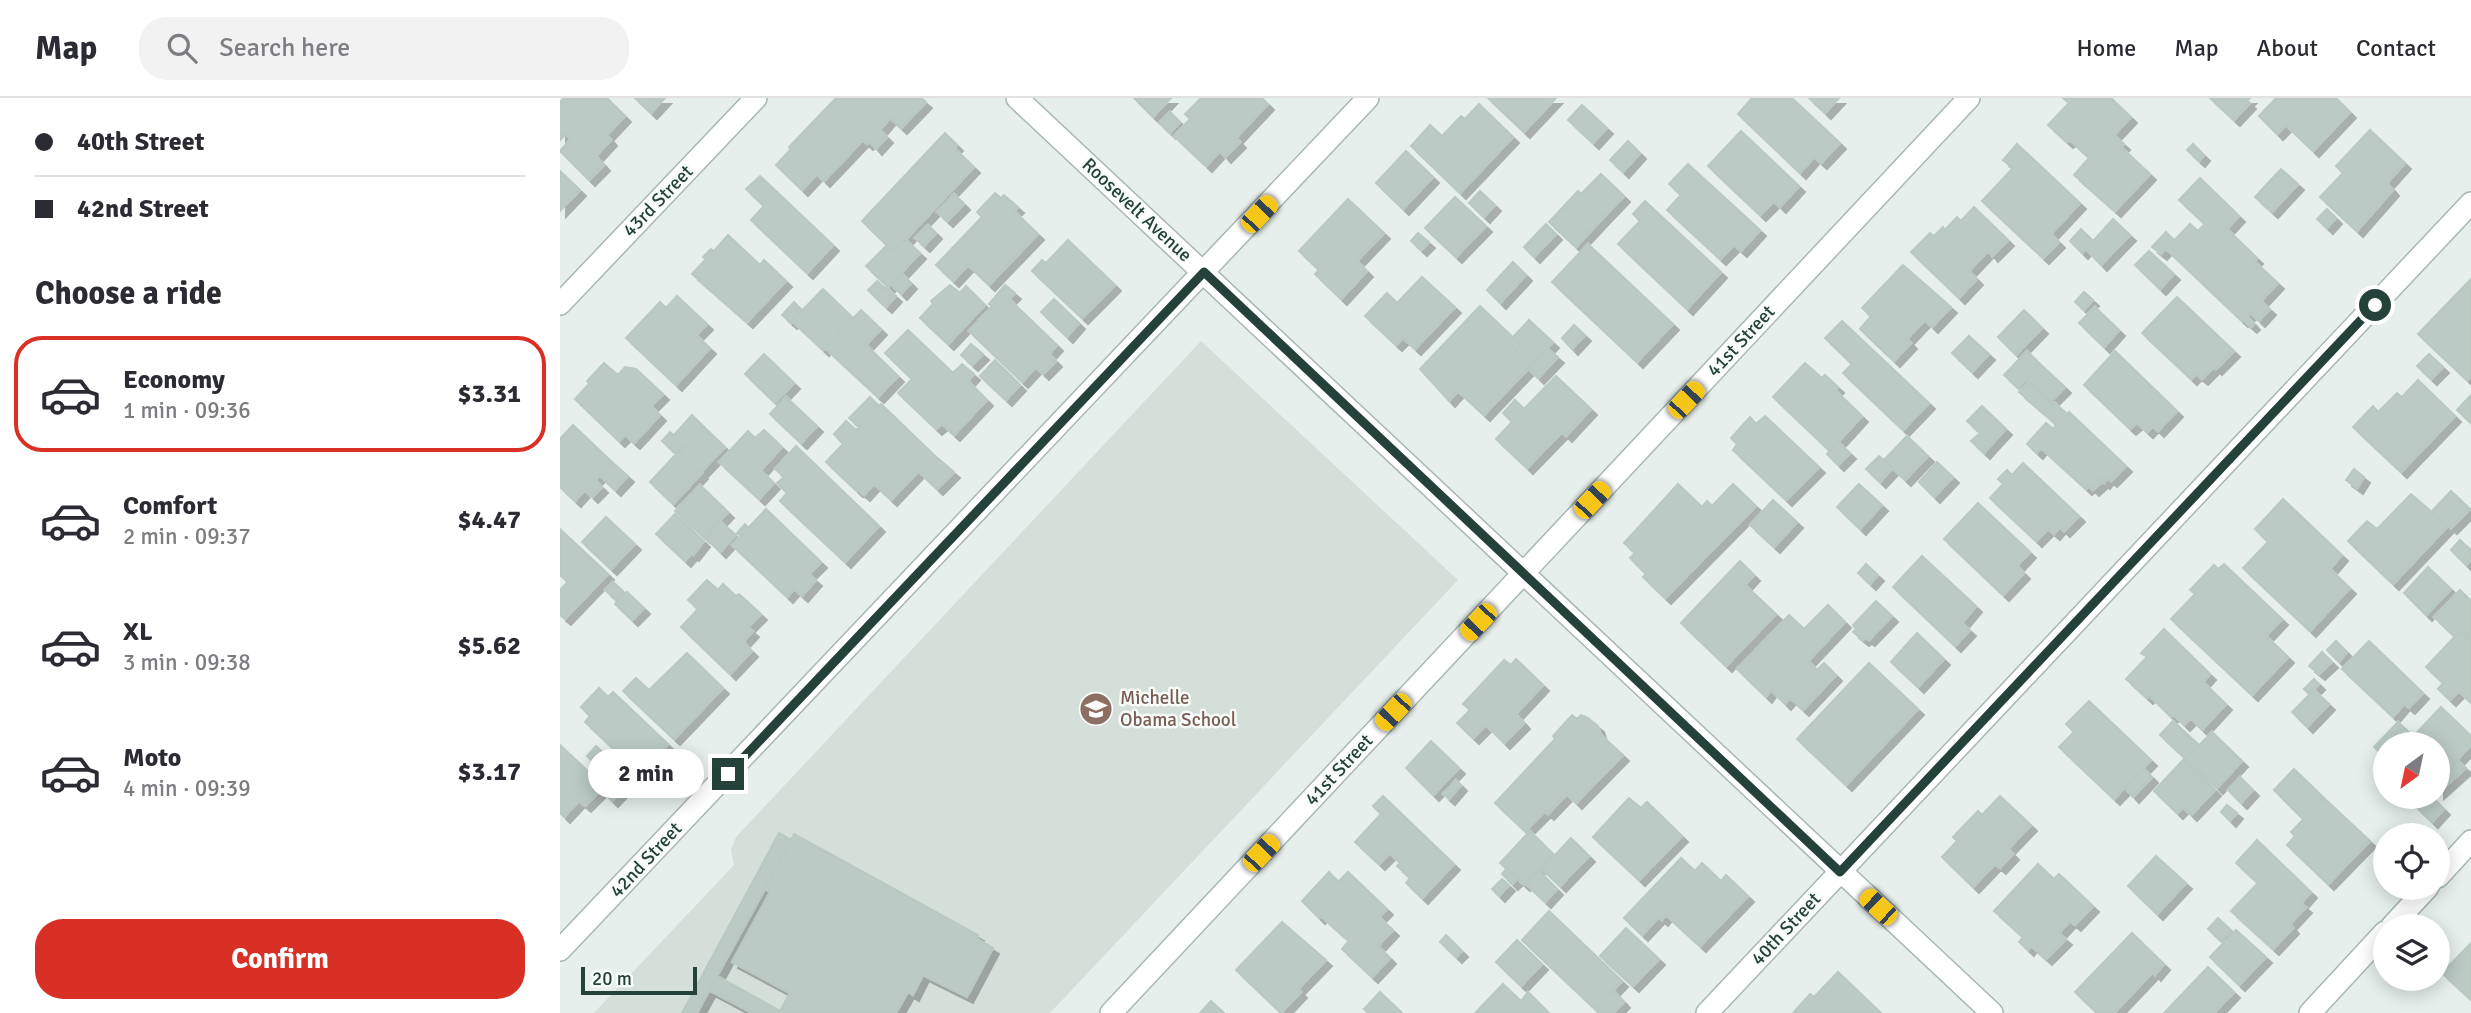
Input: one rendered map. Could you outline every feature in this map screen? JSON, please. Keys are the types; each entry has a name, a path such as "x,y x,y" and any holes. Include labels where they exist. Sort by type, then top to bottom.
{"street":[{"name":"43rd Street","path":"560,304 756,98"},
{"name":"Roosevelt Avenue","path":"1017,98 1992,1013"},
{"name":"42nd Street","path":"560,950 1368,98"},
{"name":"41st Street","path":"1111,1013 1969,98"},
{"name":"40th Street","path":"1707,1013 2471,204"},
{"path":"2450,864 2471,841"},
{"path":"2403,914 2416,900"},
{"path":"2310,1013 2373,945"}],"shaded area":[{"name":"Michelle Obama School","path":"1201,341 1458,580 1050,1013 594,1013 734,865 731,850 736,837"}],"building":[{"path":"564,98 607,98 625,116 607,135 611,140 596,156 604,165 589,180 560,151 571,139 566,134 560,140 560,102"},
{"path":"635,98 665,98 651,113"},
{"path":"836,98 921,98 926,102 901,128 890,118 880,130 887,137 876,149 870,142 867,144 863,140 824,181 817,174 802,190 776,165 791,149 789,147"},
{"path":"1134,98 1171,98 1153,117"},
{"path":"1201,98 1262,98 1268,104 1236,138 1240,142 1225,157 1220,151 1206,166 1174,136 1190,119 1185,114"},
{"path":"1488,98 1556,98 1524,132"},
{"path":"1752,98 1792,98 1840,143 1821,163 1814,157 1800,173 1738,114"},
{"path":"1809,98 1839,98 1825,113"},
{"path":"2063,98 2111,98 2131,117 2114,135 2124,144 2121,147 2150,174 2115,211 2074,175 2089,158 2070,140 2067,142 2048,125 2069,103"},
{"path":"2210,98 2250,98 2247,101 2250,103 2234,120"},
{"path":"2276,98 2336,98 2350,112 2313,151 2286,125 2277,134 2259,116"},
{"path":"1479,104 1513,137 1460,193 1411,146 1430,125 1442,136 1461,116 1465,119"},
{"path":"1582,105 1607,128 1593,143 1568,120"},
{"path":"1170,112 1180,122 1170,133 1159,123"},
{"path":"2370,130 2405,163 2387,183 2393,190 2357,231 2320,197 2343,173 2336,166"},
{"path":"1741,131 1799,186 1780,207 1774,201 1760,215 1708,166"},
{"path":"945,133 957,145 954,148 974,167 894,252 862,221"},
{"path":"1628,141 1640,153 1623,172 1610,160"},
{"path":"2017,144 2080,203 2051,234 2059,242 2043,258 1982,201 2013,168 2003,160"},
{"path":"2193,144 2204,155 2199,161 2187,150"},
{"path":"1406,151 1433,177 1403,209 1376,183"},
{"path":"1688,164 1760,230 1741,251 1734,245 1720,259 1667,210 1681,195 1669,184"},
{"path":"2281,169 2298,184 2272,212 2255,197"},
{"path":"560,171 580,190 560,211"},
{"path":"1601,174 1624,196 1604,217 1581,194"},
{"path":"760,176 833,245 807,273 751,220 764,206 746,189"},
{"path":"2200,178 2239,216 2227,229 2257,258 2254,261 2278,283 2261,301 2270,309 2259,321 2251,313 2247,316 2254,324 2251,327 2166,249 2190,224 2198,231 2205,224 2179,200"},
{"path":"1480,191 1495,205 1484,217 1469,203"},
{"path":"1578,191 1604,217 1590,232 1563,207"},
{"path":"995,193 1001,198 1004,195 1018,207 1014,211 1038,234 989,285 968,265 953,281 936,265 982,217 977,212"},
{"path":"954,194 964,204 947,221 937,212"},
{"path":"1455,197 1486,226 1456,257 1425,228"},
{"path":"1348,199 1384,233 1357,261 1367,271 1341,299 1315,274 1319,270 1299,251"},
{"path":"1645,201 1721,272 1687,309 1618,244 1640,221 1633,214"},
{"path":"1563,207 1590,232 1576,247 1549,222"},
{"path":"1974,207 2008,240 1992,256 1988,251 1969,271 1977,279 1959,298 1911,252 1930,233 1934,236 1943,227 1945,230 1957,217 1961,221"},
{"path":"2327,209 2336,218 2327,228 2317,219"},
{"path":"2113,219 2130,235 2101,265 2086,249"},
{"path":"1546,224 1556,234 1534,257 1524,247"},
{"path":"928,225 936,233 924,246 915,238"},
{"path":"2081,229 2093,241 2082,253 2070,241"},
{"path":"2166,232 2174,240 2161,254 2152,247"},
{"path":"1418,233 1429,242 1421,250 1411,241"},
{"path":"728,235 760,265 764,260 786,281 747,322 692,274 706,259 703,257 711,249 714,251"},
{"path":"905,239 920,253 888,287 866,266 887,245 894,252"},
{"path":"1068,240 1115,285 1082,318 1032,271 1042,260 1046,263"},
{"path":"1588,244 1673,324 1637,362 1552,282"},
{"path":"2149,251 2174,274 2160,289 2135,265"},
{"path":"1513,262 1526,275 1500,303 1487,290"},
{"path":"1903,265 1951,307 1932,327 1925,320 1907,339 1911,343 1894,361 1860,329 1871,316 1862,308"},
{"path":"901,273 911,283 901,294 891,284"},
{"path":"1422,277 1455,307 1415,349 1403,338 1396,345 1365,316 1387,293 1397,303"},
{"path":"2471,279 2471,376 2467,380 2418,334"},
{"path":"877,281 885,288 876,298 868,290"},
{"path":"950,285 960,293 966,286 985,305 948,344 920,318 933,304 931,301"},
{"path":"1005,285 1015,293 1009,299 1057,345 1049,354 1056,361 1043,374 1036,367 1022,382 969,331 992,306 989,304"},
{"path":"886,287 896,296 886,307 876,298"},
{"path":"823,289 853,318 823,350 792,321"},
{"path":"2084,292 2093,300 2084,310 2075,302"},
{"path":"677,296 707,324 696,335 710,348 676,385 626,338 660,302 666,308"},
{"path":"2177,297 2234,351 2202,379 2196,374 2191,379 2142,333"},
{"path":"1054,299 1079,323 1067,337 1041,312"},
{"path":"794,302 802,310 791,323 782,315"},
{"path":"1480,306 1521,345 1515,351 1530,367 1484,415 1458,391 1449,401 1420,369"},
{"path":"2095,307 2119,330 2104,347 2079,323"},
{"path":"861,310 881,329 866,345 898,376 878,397 825,348"},
{"path":"2024,310 2042,328 2016,355 1998,337"},
{"path":"1529,320 1553,342 1530,367 1515,351 1521,345 1513,337"},
{"path":"1842,321 1929,403 1903,430 1843,373 1852,364 1825,338"},
{"path":"1574,325 1585,335 1572,349 1562,338"},
{"path":"908,330 953,373 962,364 974,374 968,381 987,400 954,435 942,424 936,429 898,393 912,379 885,353"},
{"path":"1969,336 1989,354 1972,372 1952,353"},
{"path":"971,344 983,354 972,365 961,355"},
{"path":"1548,349 1558,357 1538,378 1529,369"},
{"path":"2027,351 2040,364 2018,388 2004,375"},
{"path":"2115,351 2177,411 2158,431 2153,426 2147,432 2137,423 2130,429 2084,385"},
{"path":"764,354 794,383 775,403 745,374"},
{"path":"2429,354 2443,367 2431,379 2417,366"},
{"path":"995,360 1020,385 1006,400 980,376"},
{"path":"604,363 618,375 625,367 636,369 663,394 651,406 660,415 634,443 625,435 619,441 575,399"},
{"path":"1805,363 1822,378 1825,375 1838,387 1835,390 1862,416 1830,451 1773,397"},
{"path":"2040,364 2065,387 2050,402 2026,379"},
{"path":"1556,376 1591,409 1566,436 1562,432 1527,468 1496,439 1512,422 1503,413 1515,400 1524,409"},
{"path":"2418,380 2455,416 2401,472 2353,427 2373,406 2378,412 2397,393 2402,397"},
{"path":"2028,383 2050,404 2053,401 2055,403 2045,414 2019,392"},
{"path":"2471,395 2471,423 2457,410"},
{"path":"786,397 817,426 801,443 770,414"},
{"path":"870,397 879,406 859,427 849,418"},
{"path":"2055,403 2067,414 2069,412 2126,466 2111,481 2108,478 2104,483 2098,477 2096,478 2101,483 2093,490 2089,486 2086,489 2041,448 2037,453 2027,444 2046,423 2053,429 2056,425 2045,414"},
{"path":"881,404 934,455 891,500 874,484 864,495 857,491 826,462 843,444 834,434 846,421 856,430"},
{"path":"1982,406 2006,429 1992,444 1967,421"},
{"path":"692,415 704,427 676,454 662,441 670,432 674,435"},
{"path":"1765,416 1819,467 1786,500 1733,450 1737,444 1731,438 1750,417 1756,424"},
{"path":"573,425 612,462 595,480 602,487 592,497 585,490 575,501 560,487 560,439"},
{"path":"704,427 725,447 701,472 680,452"},
{"path":"764,430 782,447 761,470 735,445 748,431 755,438"},
{"path":"1980,433 1992,444 1984,453 1971,441"},
{"path":"1907,436 1928,456 1905,480 1884,460"},
{"path":"1838,442 1850,453 1838,465 1827,454"},
{"path":"735,445 774,483 759,499 719,462"},
{"path":"796,446 879,526 845,562 780,501 787,493 777,483 784,477 775,469"},
{"path":"679,451 702,473 673,504 650,482"},
{"path":"934,455 954,472 937,489 918,471"},
{"path":"1879,456 1893,468 1880,482 1866,469"},
{"path":"612,462 628,476 615,490 599,475"},
{"path":"1937,462 1953,477 1934,497 1919,482"},
{"path":"2023,463 2079,516 2064,531 2060,527 2054,534 2048,529 2036,541 1990,498 2003,484 1998,479 2007,470 2012,475"},
{"path":"2354,469 2364,477 2357,488 2346,480"},
{"path":"1678,484 1702,507 1707,501 1712,506 1733,484 1756,506 1665,598 1643,577 1646,574 1630,558 1635,553 1624,543"},
{"path":"1859,484 1882,505 1860,529 1837,507"},
{"path":"700,485 728,512 704,537 675,511"},
{"path":"2451,491 2470,509 2451,528 2432,511"},
{"path":"2411,494 2448,526 2393,584 2348,541 2367,521 2377,529"},
{"path":"2283,499 2342,555 2330,569 2350,588 2310,631 2243,568 2268,542 2255,529"},
{"path":"1773,500 1797,522 1774,547 1750,525"},
{"path":"1978,503 2030,552 2017,566 2024,573 2003,595 1944,539"},
{"path":"766,509 821,562 809,574 816,580 802,596 794,589 787,597 732,545 741,536 737,533 745,524 748,528"},
{"path":"675,514 704,541 685,561 656,534"},
{"path":"606,517 635,544 611,569 582,542"},
{"path":"721,522 736,535 720,552 706,538"},
{"path":"561,530 591,558 568,582 560,575"},
{"path":"2460,540 2471,550 2471,560 2466,565 2451,550"},
{"path":"1922,556 1976,606 1962,623 1970,630 1955,646 1893,587"},
{"path":"591,558 608,574 565,619 560,615 560,590"},
{"path":"1740,561 1754,575 1745,585 1776,614 1726,666 1681,623"},
{"path":"1866,564 1878,575 1870,584 1858,573"},
{"path":"2224,564 2282,619 2266,636 2288,657 2252,695 2171,619 2195,594 2190,590 2214,565 2218,569"},
{"path":"2428,567 2451,589 2426,615 2404,593"},
{"path":"707,580 718,590 723,584 736,596 739,594 761,614 748,627 753,631 743,642 752,651 730,674 681,627 698,609 688,600"},
{"path":"613,582 623,591 615,599 605,590"},
{"path":"2460,590 2471,601 2471,641 2460,631 2455,637 2434,617"},
{"path":"627,592 644,608 632,620 615,604"},
{"path":"1876,601 1892,616 1869,640 1863,640 1853,632 1856,629 1853,625"},
{"path":"1828,605 1845,622 1808,661 1817,670 1824,663 1836,675 1803,710 1790,698 1785,704 1771,690 1766,697 1737,669 1789,615 1804,629"},
{"path":"2164,629 2210,674 2203,682 2226,704 2202,730 2191,718 2184,725 2174,715 2171,717 2150,696 2147,698 2126,679 2147,657 2141,653"},
{"path":"2460,631 2471,641 2471,703 2459,691 2450,700 2438,689 2443,683 2426,667"},
{"path":"1917,633 1944,659 1918,687 1891,662"},
{"path":"2336,641 2347,652 2339,662 2327,650"},
{"path":"2369,641 2423,693 2409,708 2404,704 2393,717 2342,669"},
{"path":"2322,652 2332,662 2319,674 2309,666"},
{"path":"687,653 723,688 674,739 623,691 636,678 649,690"},
{"path":"1516,659 1543,685 1516,714 1524,723 1504,743 1486,725 1473,738 1457,723 1470,710 1463,704 1504,660 1511,665"},
{"path":"1869,663 1918,709 1846,785 1797,739"},
{"path":"2314,679 2319,684 2309,694 2304,689"},
{"path":"599,688 608,697 613,692 668,744 640,774 585,722 590,716 581,707"},
{"path":"2314,690 2329,704 2307,727 2292,712"},
{"path":"2089,701 2151,760 2114,799 2059,747 2074,732 2066,724"},
{"path":"2441,707 2471,736 2471,745 2457,760 2466,768 2450,782 2450,732 2417,732"},
{"path":"1572,715 1577,719 1581,715 1588,718 1598,726 1601,735 1623,755 1576,803 1567,794 1548,814 1545,811 1525,831 1495,803 1555,739 1553,736"},
{"path":"2173,721 2199,745 2186,759 2160,735"},
{"path":"2398,722 2409,732 2388,732"},
{"path":"2212,732 2242,761 2217,788 2186,759"},
{"path":"1431,741 1459,768 1433,795 1406,768"},
{"path":"560,745 590,773 597,766 587,756 596,746 632,780 612,801 601,790 585,806 579,801 564,817 560,813"},
{"path":"2184,759 2215,790 2191,815 2183,807 2177,813 2154,791"},
{"path":"2143,768 2152,777 2133,797 2125,788"},
{"path":"2294,769 2324,798 2303,819 2274,790"},
{"path":"2240,777 2253,790 2241,803 2228,790"},
{"path":"1456,780 1461,785 1449,799 1443,794"},
{"path":"1383,796 1454,864 1422,898 1406,883 1410,878 1397,866 1400,863 1390,853 1379,864 1355,842 1381,814 1373,806"},
{"path":"2000,796 2031,825 2008,849 2013,854 2000,868 1995,864 1973,887 1942,857 1957,841 1953,837 1978,811 1982,815"},
{"path":"1629,798 1641,808 1647,802 1682,836 1639,880 1593,837"},
{"path":"2324,798 2370,841 2328,884 2287,845 2295,836 2291,832"},
{"path":"2227,805 2237,813 2230,821 2221,812"},
{"path":"2418,809 2444,809 2432,822"},
{"path":"1530,831 1553,854 1524,885 1500,863"},
{"path":"779,833 791,840 765,889 697,1013 682,1013"},
{"path":"794,834 978,935 976,938 993,948 967,997 923,975 913,995 908,992 896,1013 761,1013 766,1003 780,1011 790,993 732,962 770,892 765,889"},
{"path":"1571,838 1589,856 1560,886 1542,869"},
{"path":"2257,840 2311,892 2301,903 2306,907 2290,924 2293,928 2273,949 2231,911 2258,883 2236,863"},
{"path":"2156,856 2186,883 2157,914 2128,886"},
{"path":"1681,858 1695,871 1702,863 1721,881 1726,875 1748,896 1700,946 1666,915 1662,920 1659,917 1642,935 1624,918"},
{"path":"2038,864 2054,879 2059,874 2093,906 2075,925 2070,921 2059,933 2066,939 2046,959 2031,946 2028,950 2019,942 2023,937 1994,911"},
{"path":"1507,868 1518,878 1512,884 1502,874"},
{"path":"1539,871 1557,889 1545,902 1526,884"},
{"path":"1329,872 1338,882 1348,872 1387,909 1379,917 1393,930 1378,946 1390,958 1372,977 1342,949 1349,941 1302,901"},
{"path":"1502,879 1509,885 1499,896 1492,889"},
{"path":"1549,911 1622,981 1595,1009 1522,940"},
{"path":"2218,918 2231,930 2221,941 2208,929"},
{"path":"1282,922 1326,960 1298,989 1301,992 1281,1013 1236,970"},
{"path":"1626,928 1659,959 1633,986 1600,956"},
{"path":"2236,930 2266,957 2239,985 2210,957"},
{"path":"2132,933 2164,964 2114,1013 2097,1013 2075,992"},
{"path":"1446,935 1462,951 1456,957 1440,942"},
{"path":"1517,940 1542,964 1521,986 1496,962"},
{"path":"2471,943 2471,1000 2450,980 2450,965"},
{"path":"2208,967 2234,992 2214,1013 2164,1013"},
{"path":"1838,972 1879,1011 1793,1013 1810,994 1814,997"},
{"path":"717,976 766,1003 761,1013 752,1013 709,990"},
{"path":"1503,984 1521,1001 1528,992 1549,1013 1475,1013"},
{"path":"1613,990 1624,1002 1613,1013 1600,1013 1595,1009"},
{"path":"1380,992 1402,1013 1368,1013 1364,1009"},
{"path":"1211,1001 1224,1013 1200,1013"}],"place":[{"name":"Michelle Obama School","path":"1096,709"}],"route":[{"path":"728,774 1204,272 1840,872 2375,305"}]}
